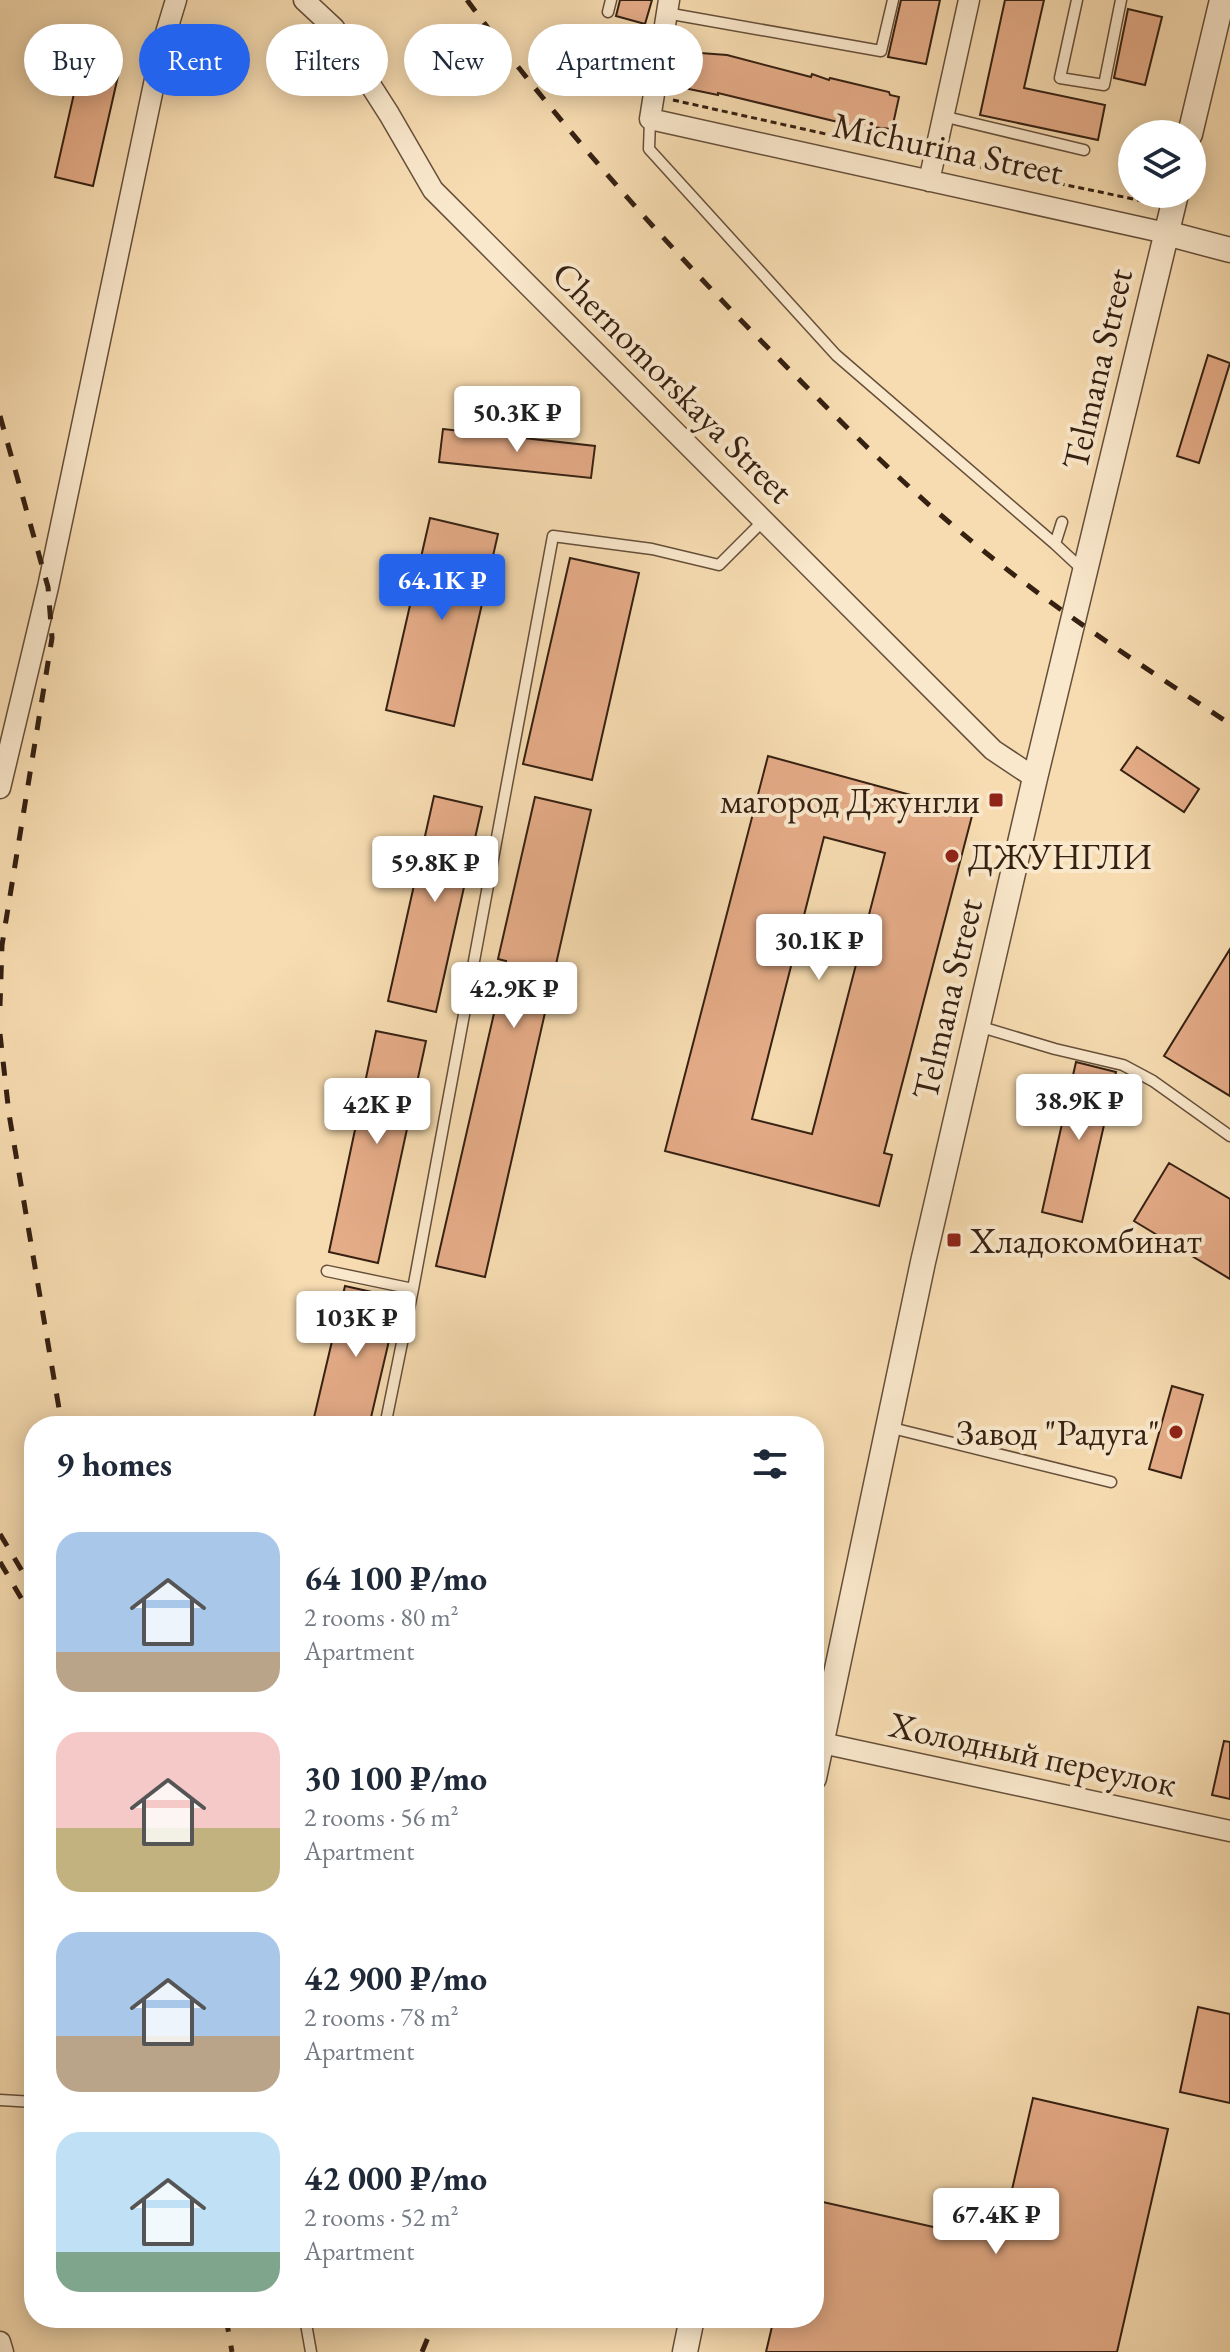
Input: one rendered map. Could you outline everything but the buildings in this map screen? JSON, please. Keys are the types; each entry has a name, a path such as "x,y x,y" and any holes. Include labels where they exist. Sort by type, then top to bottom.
{"street":[{"path":"0,788 48,587 162,46 176,0"},
{"name":"Chernomorskaya Street","path":"304,0 334,28 433,190 993,750 1035,778"},
{"path":"929,181 969,0"},
{"path":"1193,120 1222,0"},
{"path":"650,119 653,96"},
{"name":"Michurina Street","path":"650,119 1166,233 1230,250"},
{"name":"Telmana Street","path":"824,1733 886,1427 1035,778 1172,208"},
{"name":"Холодный переулок","path":"824,1743 1230,1831"},
{"path":"685,2352 690,2328"},
{"path":"0,2342 3,2352"}],"lane":[{"path":"608,12 611,0"},
{"path":"668,7 881,51 893,0"},
{"path":"1077,0 1060,78 1104,85 1121,0"},
{"path":"942,116 1084,150"},
{"path":"650,119 649,149 836,355 1085,572"},
{"path":"387,1416 553,536 652,549 719,565 763,521"},
{"path":"1055,544 1062,522"},
{"path":"978,1026 1123,1065 1153,1081 1230,1136"},
{"path":"327,1271 413,1289"},
{"path":"886,1427 1111,1482"},
{"path":"0,2100 24,2101"},
{"path":"307,2328 311,2352"}],"path":[{"path":"657,96 1118,196"}],"railway":[{"path":"467,0 539,93 654,228 883,462 950,523 1017,577 1230,724"},
{"path":"0,416 48,587 52,638 2,945 0,1006"},
{"path":"0,1034 9,1114 60,1416"},
{"path":"0,1534 24,1574"},
{"path":"0,1562 24,1603"},
{"path":"228,2328 232,2352"},
{"path":"422,2352 432,2328"}],"place":[{"name":"магород Джунгли","path":"996,800"},
{"name":"ДЖУНГЛИ","path":"952,856"},
{"name":"Хладокомбинат","path":"954,1240"},
{"name":"Завод \"Радуга\"","path":"1176,1432"}]}
